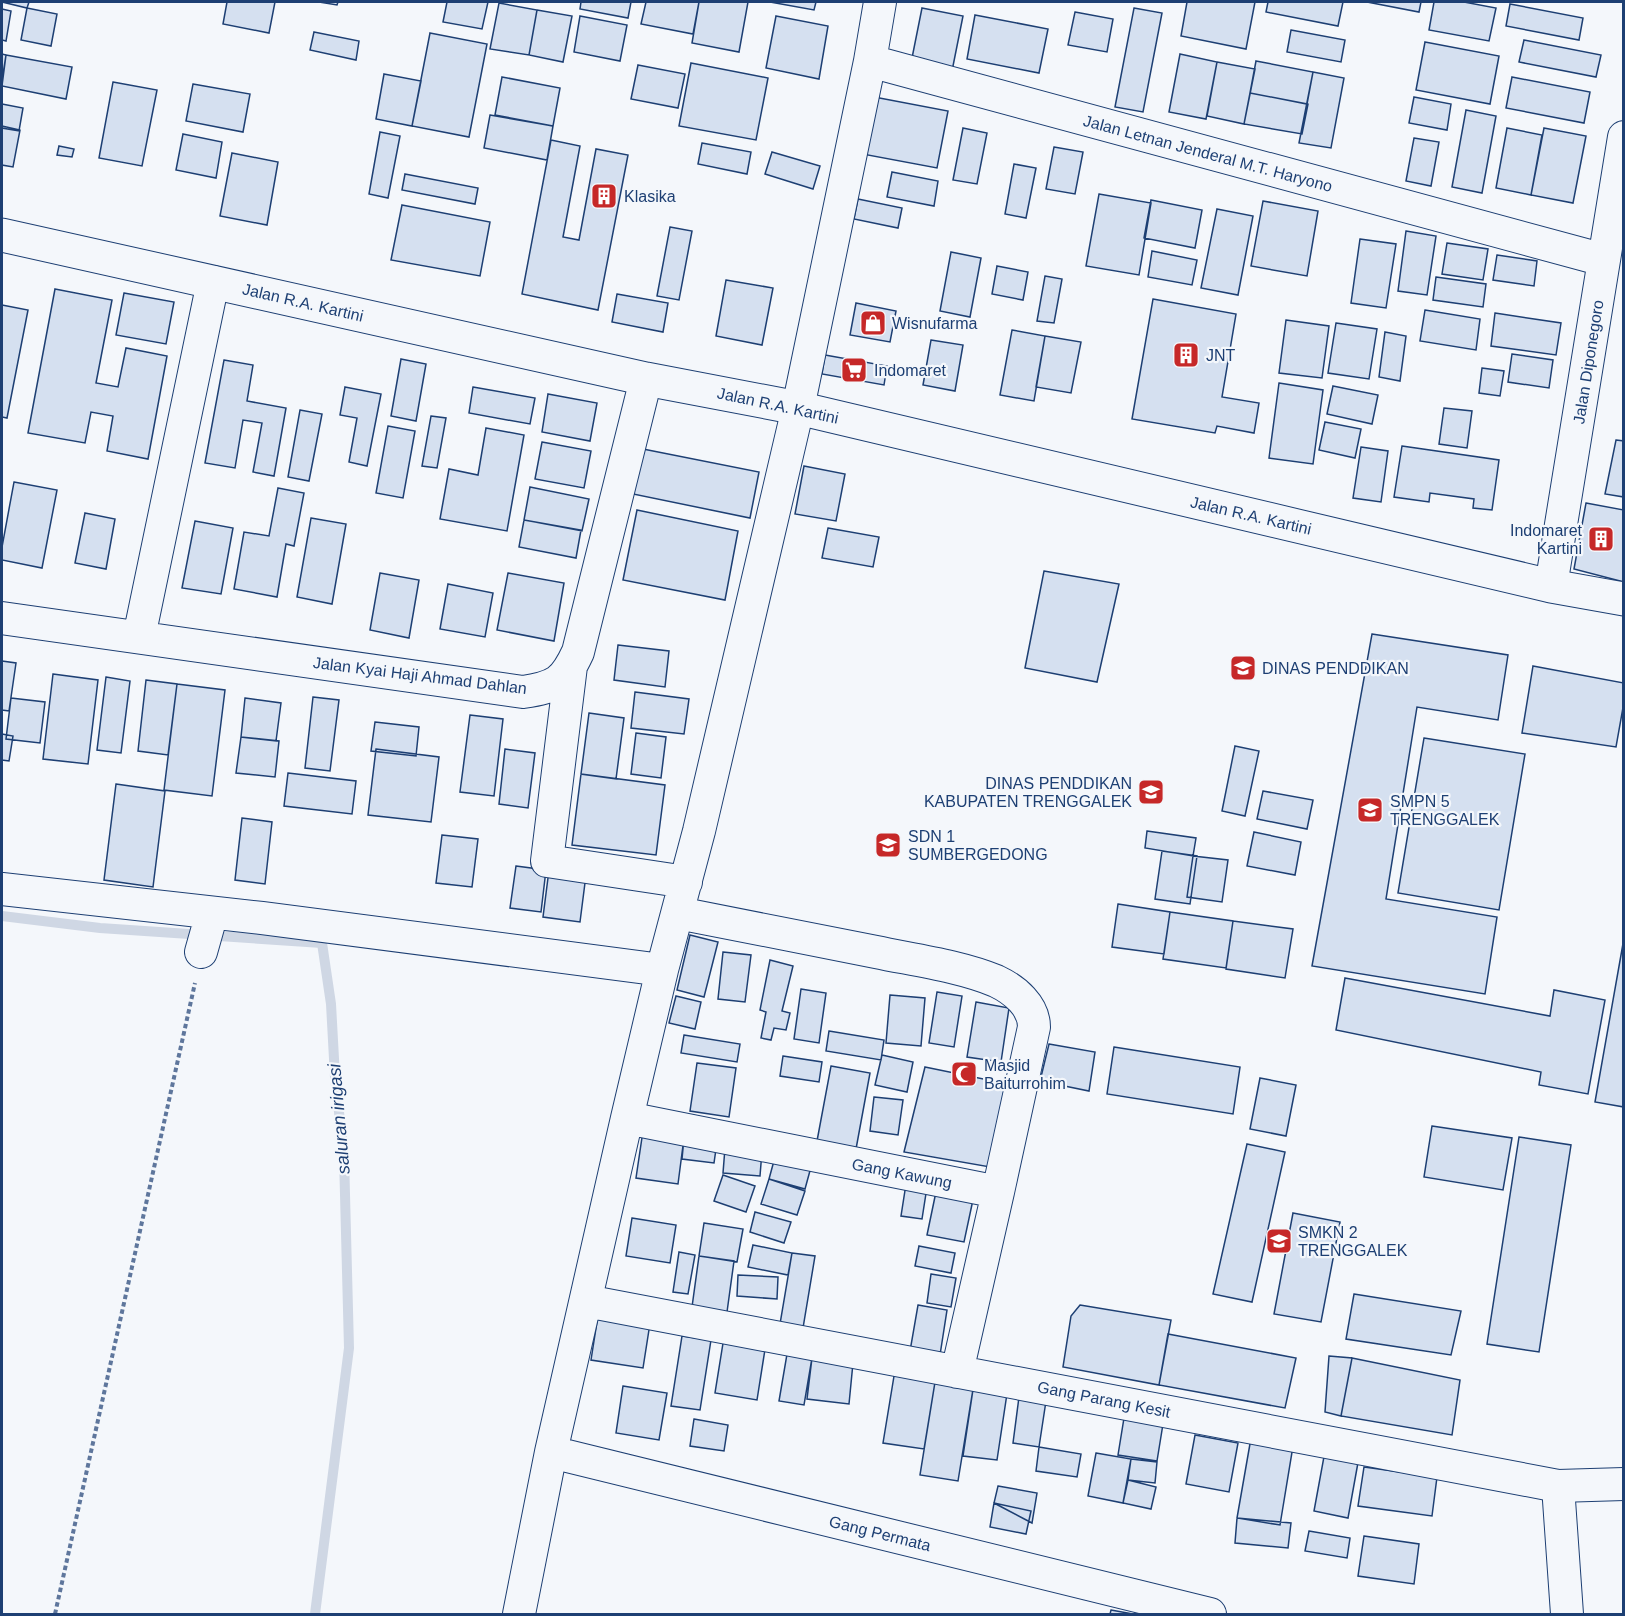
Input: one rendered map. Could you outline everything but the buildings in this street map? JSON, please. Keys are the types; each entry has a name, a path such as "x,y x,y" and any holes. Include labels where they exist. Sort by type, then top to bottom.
{"street":[{"path":"519,1614 551,1452 627,1118 662,970 686,882 798,408 870,61 880,2"},
{"name":"Jalan Letnan Jenderal M.T. Haryono","path":"870,61 1604,260"},
{"name":"Jalan Diponegoro","path":"1551,586 1623,137"},
{"name":"Jalan R.A. Kartini","path":"2,235 646,379 798,408 1551,586 1623,599"},
{"path":"139,637 213,282"},
{"name":"Jalan Kyai Haji Ahmad Dahlan","path":"2,618 523,692 543,689 560,681 578,652 646,379"},
{"path":"571,666 547,861 686,882"},
{"path":"2,889 207,930 662,970"},
{"path":"678,913 926,962 996,981 1014,992 1028,1006 1034,1017 1034,1027 957,1372"},
{"name":"Gang Kawung","path":"627,1118 998,1192"},
{"name":"Gang Parang Kesit","path":"586,1300 1558,1486 1623,1484"},
{"name":"Gang Permata","path":"551,1452 1209,1614"},
{"path":"1558,1486 1567,1614"}],"path":[{"path":"54,1614 207,930"}],"waterway":[{"name":"saluran irigasi","path":"2,916 100,928 322,943 331,1004 335,1077 344,1156 349,1348 315,1614"}],"place":[{"name":"Klasika","path":"604,196"},
{"name":"Wisnufarma","path":"873,323"},
{"name":"JNT","path":"1186,355"},
{"name":"Indomaret","path":"854,370"},
{"name":"Indomaret Kartini","path":"1601,539"},
{"name":"DINAS PENDDIKAN","path":"1243,668"},
{"name":"DINAS PENDDIKAN KABUPATEN TRENGGALEK","path":"1151,792"},
{"name":"SMPN 5 TRENGGALEK","path":"1370,810"},
{"name":"SDN 1 SUMBERGEDONG","path":"888,845"},
{"name":"Masjid Baiturrohim","path":"964,1074"},
{"name":"SMKN 2 TRENGGALEK","path":"1279,1241"}]}
